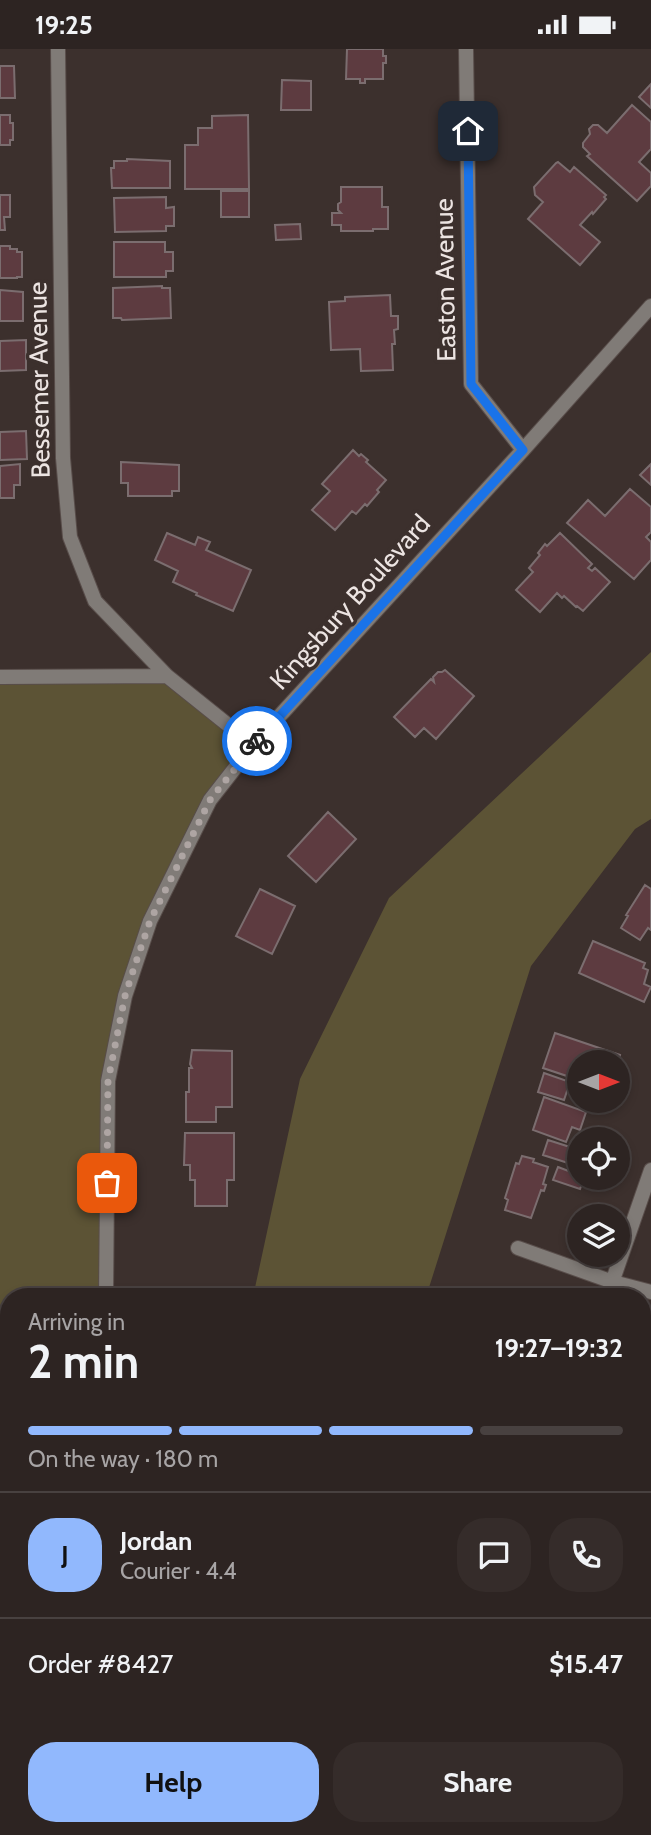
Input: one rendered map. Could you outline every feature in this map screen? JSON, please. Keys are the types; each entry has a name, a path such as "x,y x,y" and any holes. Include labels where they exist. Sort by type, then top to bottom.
{"street":[{"name":"Bessemer Avenue","path":"58,49 63,458 71,537 95,601 167,676 253,745"},
{"name":"Easton Avenue","path":"466,49 471,384 523,450"},
{"name":"Kingsbury Boulevard","path":"106,1288 108,1081 125,996 150,921 210,800 253,745 651,306"},
{"path":"0,677 167,676"},
{"path":"611,1288 651,1170"},
{"path":"518,1248 636,1288"}],"shaded area":[{"path":"651,652 651,819 635,829 531,966 429,1288 255,1288 300,1079 389,898"},
{"path":"167,676 253,745 210,800 150,921 108,1081 106,1288 0,1288 0,677"}],"building":[{"path":"347,49 383,49 386,63 383,63 383,79 365,79 365,83 360,83 360,79 346,79"},
{"path":"0,66 14,66 15,98 0,98"},
{"path":"282,80 311,81 311,110 281,110"},
{"path":"651,84 651,108 639,97"},
{"path":"632,105 651,122 651,149 639,162 651,173 651,186 637,201 587,156 590,154 583,147 593,125 598,125 607,133"},
{"path":"0,115 10,115 10,123 13,123 13,140 10,140 10,145 0,145"},
{"path":"248,115 249,189 185,189 185,145 198,145 198,128 212,128 212,116"},
{"path":"114,161 170,161 170,188 112,188 111,168 114,168"},
{"path":"558,162 570,172 574,167 606,195 606,199 593,214 592,212 580,225 600,242 580,265 528,219 543,202 535,195 534,187"},
{"path":"341,187 382,187 382,207 388,207 388,229 341,231 341,225 332,225 332,213 341,213 338,204 341,202"},
{"path":"221,191 249,191 249,217 221,217"},
{"path":"0,195 10,195 10,217 4,217 5,230 0,230"},
{"path":"166,197 166,208 174,207 174,226 166,226 166,231 115,232 114,198"},
{"path":"300,224 301,239 276,240 275,225"},
{"path":"114,242 165,242 165,252 173,252 173,271 166,271 166,277 114,277"},
{"path":"0,246 10,246 10,249 22,252 22,277 0,278"},
{"path":"113,288 170,288 171,318 113,318"},
{"path":"0,290 23,292 23,321 0,321"},
{"path":"390,295 391,316 398,316 398,329 394,330 395,344 392,344 393,370 361,371 360,349 331,350 329,302 345,301 345,297"},
{"path":"26,340 26,370 0,371 0,341"},
{"path":"26,431 27,459 0,460 0,432"},
{"path":"353,450 368,460 366,462 386,480 367,506 365,504 356,514 352,511 335,530 312,510 330,491 322,484"},
{"path":"121,462 179,465 179,491 172,491 172,496 128,496 128,483 121,483"},
{"path":"20,464 20,485 14,485 14,498 0,498 0,466"},
{"path":"651,464 651,485 640,475"},
{"path":"630,489 651,507 651,532 646,537 651,542 651,560 634,579 567,523 588,500 605,516"},
{"path":"167,533 195,545 198,537 210,542 206,550 251,570 233,611 173,582 178,571 155,560"},
{"path":"560,533 592,564 588,568 592,571 595,568 610,582 583,611 557,593 540,612 516,590 533,572 529,568 540,555 538,553"},
{"path":"445,670 474,696 436,739 424,728 415,737 394,717 431,679 434,682 433,677 438,672"},
{"path":"328,812 356,839 316,882 288,856"},
{"path":"645,885 651,889 651,930 648,928 640,940 621,928"},
{"path":"260,889 295,906 272,954 236,936"},
{"path":"593,941 645,963 643,968 648,970 644,984 651,987 644,1002 579,973"},
{"path":"555,1033 605,1050 567,1050 567,1076 543,1068"},
{"path":"192,1050 232,1051 232,1107 216,1107 216,1122 186,1122 186,1092 189,1092"},
{"path":"544,1073 567,1081 564,1100 538,1092"},
{"path":"544,1097 567,1105 567,1113 586,1113 581,1127 567,1127 566,1142 533,1130"},
{"path":"185,1133 234,1133 234,1180 227,1180 227,1206 195,1206 195,1180 190,1180 190,1165 184,1165"},
{"path":"548,1140 567,1146 567,1163 543,1155"},
{"path":"522,1156 548,1167 543,1184 546,1185 544,1191 541,1190 531,1218 505,1210 508,1200 505,1198 516,1163 519,1164"},
{"path":"558,1167 567,1170 567,1185 553,1180"}],"way so far":[{"path":"107,1183 108,1081 125,996 133,971 150,921 210,800 257,741"}],"route":[{"path":"257,741 523,450 471,384 468,131"}]}
